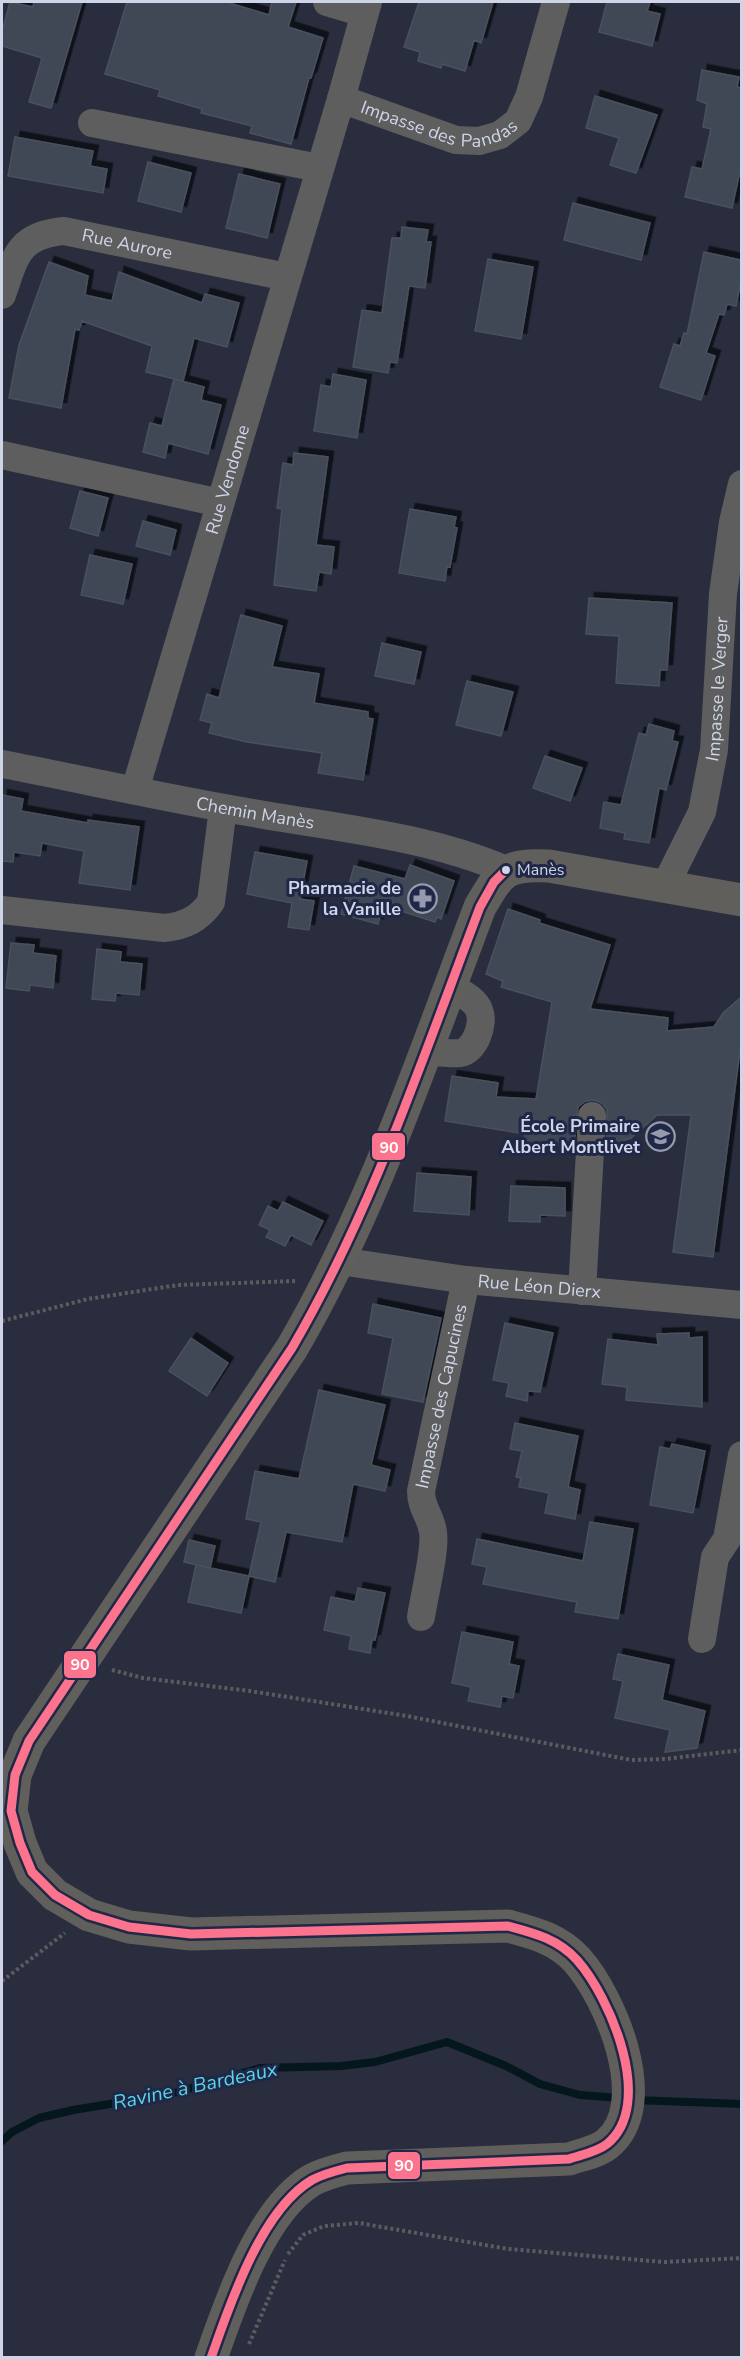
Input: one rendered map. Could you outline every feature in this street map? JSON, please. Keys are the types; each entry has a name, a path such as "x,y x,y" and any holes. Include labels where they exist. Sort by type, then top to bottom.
{"main road":[{"path":"210,2358 230,2304 257,2245 283,2207 311,2181 327,2173 347,2168 569,2159 608,2144 619,2128 628,2103 629,2088 627,2069 611,2017 596,1984 576,1958 549,1938 508,1926 191,1934 129,1927 89,1915 55,1894 32,1872 20,1843 11,1810 15,1775 29,1741 292,1348 334,1271 375,1182 480,907 494,882 506,870 527,865 549,866 741,900"}],"street":[{"name":"Rue Vendome","path":"135,790 341,99 366,7 327,2"},
{"name":"Impasse des Pandas","path":"341,99 456,140 479,141 500,135 518,121 529,97 556,2"},
{"path":"92,123 319,168"},
{"name":"Rue Aurore","path":"2,295 15,257 26,243 38,236 64,231 287,277"},
{"path":"2,455 220,502"},
{"name":"Impasse le Verger","path":"665,886 702,812 712,760 723,594 741,484"},
{"name":"Chemin Manès","path":"2,764 223,808 428,843 506,870"},
{"path":"2,910 164,928 177,927 190,922 203,914 211,902 223,808"},
{"path":"426,1051 460,1053 468,1050 474,1043 480,1022 480,1011 474,1002 450,986"},
{"path":"582,1291 592,1116"},
{"name":"Rue Léon Dierx","path":"334,1271 466,1280 741,1305"},
{"name":"Impasse des Capucines","path":"421,1617 434,1537 431,1522 422,1507 421,1491 466,1280"},
{"path":"702,1639 715,1557 727,1539 741,1455"}],"path":[{"path":"2,1322 88,1299 178,1285 334,1271"},
{"path":"82,1663 144,1678 250,1691 407,1716 632,1760 665,1759 741,1750"},
{"path":"2,1981 89,1915"},
{"path":"248,2347 287,2255 303,2235 324,2226 359,2223 508,2249 664,2262 741,2258"}],"building":[{"path":"10,2 33,7 34,2 82,2 51,108 29,102 42,58 2,46 2,32"},
{"path":"127,2 226,2 269,15 272,2 296,2 288,27 323,38 311,78 309,78 291,144 250,133 252,126 201,113 202,109 158,96 160,90 105,74"},
{"path":"419,2 493,2 481,43 474,40 465,71 442,64 441,68 418,61 420,52 404,47"},
{"path":"607,2 650,2 647,11 660,14 652,46 599,32"},
{"path":"702,70 739,77 737,87 741,88 741,166 732,208 685,197 692,167 702,169 711,129 703,127 707,104 697,100"},
{"path":"595,96 657,115 636,173 610,165 619,138 586,128"},
{"path":"15,137 93,151 90,166 107,169 103,193 8,176"},
{"path":"148,162 191,173 181,212 138,201"},
{"path":"239,174 280,184 267,238 226,228"},
{"path":"573,203 650,223 641,260 564,240"},
{"path":"402,227 428,230 426,242 431,242 425,288 409,286 397,363 390,362 388,373 353,367 362,310 382,313 392,238 401,238"},
{"path":"704,252 741,260 741,281 736,306 727,304 724,315 719,314 706,353 715,356 701,400 660,387 674,344 680,346 684,333 687,334"},
{"path":"488,259 533,267 521,339 475,331"},
{"path":"49,262 88,276 85,295 112,301 119,272 202,303 205,294 239,303 227,347 194,338 183,381 146,372 152,346 82,321 79,330 75,329 61,408 9,398 19,345"},
{"path":"333,374 366,380 357,438 314,431 321,385 331,387"},
{"path":"174,379 204,387 201,400 221,405 208,454 168,443 165,458 143,452 150,423 162,426"},
{"path":"294,453 328,457 316,545 334,547 331,574 319,572 316,591 274,585 282,509 277,508 283,463 293,465"},
{"path":"80,491 108,498 98,536 70,528"},
{"path":"410,509 456,517 454,527 457,528 445,581 399,573"},
{"path":"143,521 176,530 170,555 136,546"},
{"path":"90,555 132,564 123,604 81,595"},
{"path":"589,598 672,603 667,670 660,670 659,686 616,683 619,636 586,634"},
{"path":"241,615 282,626 272,667 319,674 314,703 368,712 368,718 373,719 363,780 318,773 322,753 247,742 209,733 212,723 200,720 207,694 219,698"},
{"path":"382,643 421,652 414,684 375,676"},
{"path":"467,681 513,692 501,736 456,725"},
{"path":"649,724 674,731 672,741 678,742 666,790 659,788 649,843 624,839 625,833 600,828 604,802 621,805 639,733 646,735"},
{"path":"545,756 582,768 570,801 533,788"},
{"path":"2,795 23,799 21,811 88,823 88,820 139,827 130,890 79,883 84,851 42,843 40,856 14,852 13,862 2,861"},
{"path":"255,852 307,861 300,899 314,901 309,930 288,927 292,903 247,894"},
{"path":"410,865 454,881 441,919 437,917 435,922 383,905 378,924 341,914 354,866 405,879"},
{"path":"508,909 540,920 539,923 610,945 590,1009 668,1018 667,1031 714,1027 723,1013 741,997 741,1043 713,1257 673,1252 691,1115 657,1115 631,1138 607,1146 607,1109 602,1103 594,1100 585,1101 578,1107 574,1146 525,1144 525,1134 445,1121 452,1076 498,1083 496,1097 536,1099 552,1002 501,987 503,981 486,974"},
{"path":"11,943 34,945 33,953 56,956 53,988 30,985 29,991 6,988"},
{"path":"97,949 121,952 120,962 142,964 139,995 116,993 115,1001 92,999"},
{"path":"417,1173 471,1177 469,1215 414,1211"},
{"path":"511,1186 565,1188 565,1216 540,1215 540,1222 509,1221"},
{"path":"283,1202 323,1221 311,1245 291,1235 285,1246 266,1237 270,1230 259,1225 268,1206 278,1211"},
{"path":"373,1304 441,1318 423,1402 382,1394 393,1338 368,1333"},
{"path":"505,1323 553,1333 540,1392 528,1391 527,1401 506,1396 509,1383 493,1380"},
{"path":"689,1333 689,1338 702,1337 702,1407 626,1400 627,1387 602,1384 608,1339 658,1345 657,1334"},
{"path":"191,1338 228,1363 207,1396 169,1371"},
{"path":"319,1390 385,1405 371,1465 390,1470 385,1491 353,1484 342,1542 286,1532 275,1582 249,1576 261,1522 246,1519 255,1471 299,1479"},
{"path":"515,1423 578,1436 568,1487 580,1490 575,1519 545,1513 549,1493 519,1487 521,1478 516,1477 522,1451 510,1449"},
{"path":"672,1444 705,1451 693,1513 650,1505 660,1447 670,1449"},
{"path":"590,1522 633,1529 618,1619 575,1612 577,1602 483,1584 487,1567 472,1564 477,1539 583,1561"},
{"path":"189,1540 215,1546 210,1568 184,1562"},
{"path":"196,1565 249,1576 241,1613 188,1602"},
{"path":"358,1588 385,1593 370,1653 349,1649 351,1636 324,1630 331,1597 355,1602"},
{"path":"462,1632 513,1642 509,1664 519,1666 513,1698 502,1696 500,1707 468,1701 471,1687 452,1683"},
{"path":"618,1654 669,1665 662,1700 705,1711 697,1748 665,1752 670,1730 615,1718 623,1681 613,1679"}],"waterway":[{"name":"Ravine à Bardeaux","path":"2,2141 12,2132 39,2118 171,2094 260,2068 341,2066 375,2062 447,2042 506,2066 540,2084 580,2095 620,2098"},
{"name":"Ravine à Bardeaux","path":"635,2100 742,2104"}],"transit line":[{"name":"90","path":"211,2358 238,2286 263,2235 277,2213 294,2194 312,2180 347,2168 569,2159 607,2144 621,2126 628,2104 628,2078 623,2051 614,2024 590,1977 570,1953 554,1942 508,1926 191,1934 129,1927 89,1915 55,1895 32,1872 20,1843 11,1811 15,1775 29,1741 292,1348 321,1295 348,1242 395,1132 480,907 494,882 506,870"}],"place":[{"name":"Manès","path":"506,870"},
{"name":"Pharmacie de la Vanille","path":"422,898"},
{"name":"École Primaire Albert Montlivet","path":"661,1136"}]}
